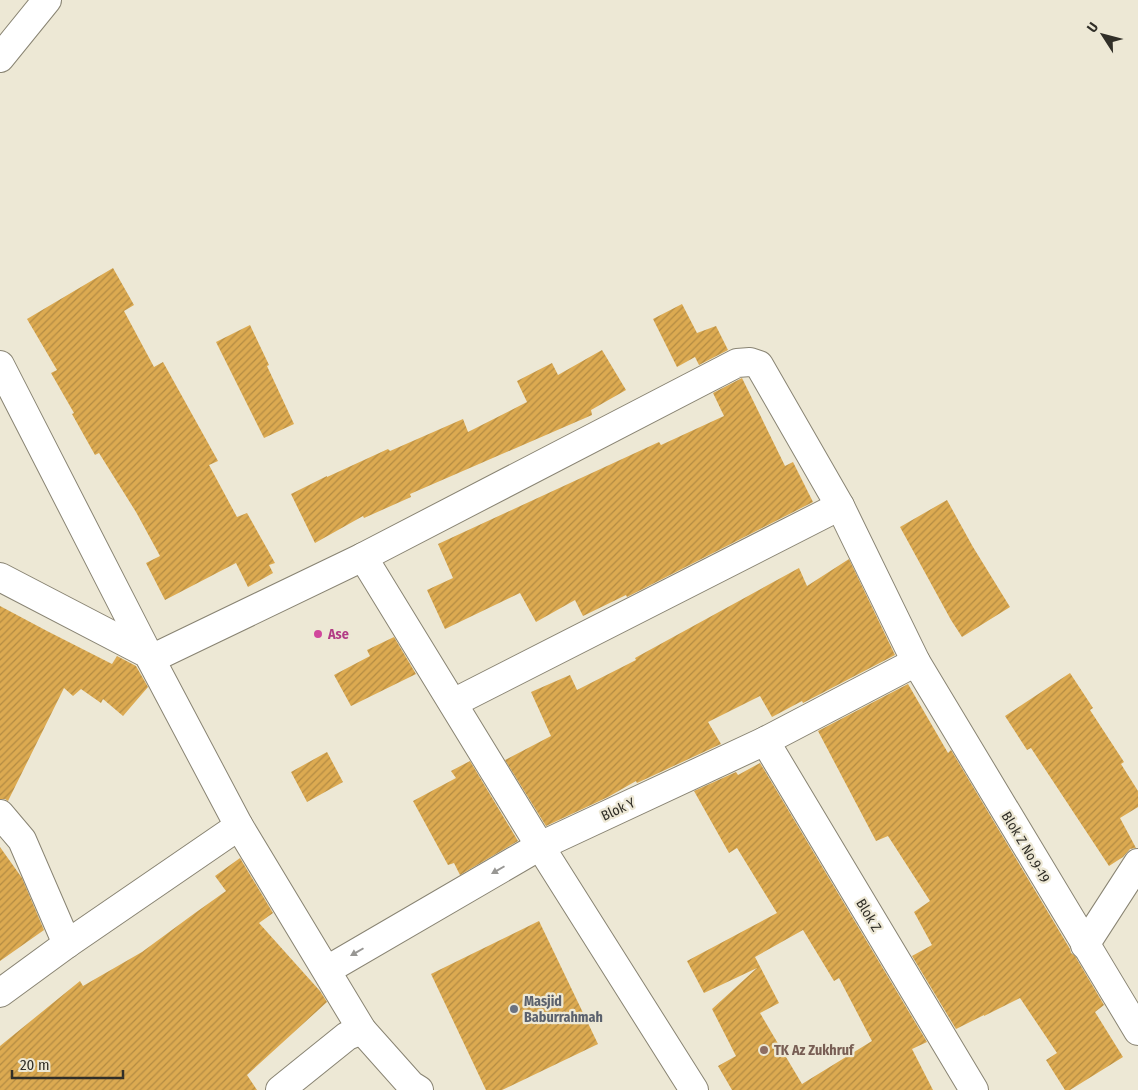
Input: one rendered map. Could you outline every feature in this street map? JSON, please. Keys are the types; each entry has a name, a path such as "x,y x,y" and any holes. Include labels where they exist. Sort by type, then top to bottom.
{"street":[{"path":"0,58 47,0"},
{"name":"Blok Z No.9-19","path":"149,657 363,558 738,364 750,362 759,365 840,506 916,662 1138,1031"},
{"path":"0,365 149,657 239,826 362,1030 411,1085 419,1090"},
{"path":"452,703 840,506"},
{"path":"363,558 540,846 694,1090"},
{"path":"0,577 149,657"},
{"name":"Blok Y","path":"326,970 540,846 765,741 916,662"},
{"name":"Blok Z","path":"765,741 974,1090"},
{"path":"0,814 22,840 67,944"},
{"path":"0,993 67,944 239,826"},
{"path":"1085,945 1138,863"},
{"path":"280,1090 346,1036 362,1030"}],"building":[{"path":"113,268 134,305 124,311 154,367 163,362 218,461 209,465 237,517 247,513 275,563 269,565 273,573 248,587 236,563 165,600 146,563 160,556 136,512 99,453 95,455 51,373 57,370 27,319"},
{"path":"682,304 697,333 716,326 728,350 699,365 695,357 677,367 653,319"},
{"path":"250,325 294,424 264,438 216,342"},
{"path":"602,350 626,390 591,410 592,415 410,494 411,497 364,518 363,516 315,543 291,494 388,449 390,451 463,419 468,432 527,402 517,381 552,363 558,375"},
{"path":"742,378 785,466 793,462 813,502 627,597 626,595 583,616 575,600 536,622 520,593 445,629 427,590 453,578 438,544 659,442 661,445 724,416 713,393"},
{"path":"947,500 1010,607 962,637 900,527"},
{"path":"849,559 895,655 772,717 760,696 708,722 721,744 637,783 636,781 608,797 546,826 505,760 551,736 531,692 570,675 577,690 636,660 635,658 799,568 807,586"},
{"path":"0,606 112,664 117,656 136,666 148,687 123,716 103,699 101,703 81,689 73,696 64,688 8,801 0,799"},
{"path":"394,637 416,674 351,706 334,675 370,656 367,650"},
{"path":"1070,673 1093,708 1090,710 1124,762 1121,764 1138,791 1138,807 1120,818 1136,848 1130,849 1123,857 1109,866 1031,748 1027,750 1005,716"},
{"path":"908,684 948,753 951,750 1071,953 1075,956 1104,1005 1095,1012 1123,1057 1070,1090 1065,1090 1046,1060 1057,1053 1020,998 956,1029 912,956 932,945 914,912 930,901 888,836 876,841 818,731"},
{"path":"327,752 343,782 307,802 291,772"},
{"path":"470,761 518,841 460,875 454,863 448,865 413,801 456,778 451,771"},
{"path":"760,763 927,1042 912,1049 933,1090 732,1090 718,1066 736,1056 712,1009 757,968 704,993 687,961 777,913 737,848 729,853 694,791 736,772 738,775","holes":["803,930 834,981 839,978 872,1041 802,1084 760,1013 779,1003 755,957"]},
{"path":"0,847 22,878 44,930 0,961"},
{"path":"240,858 273,913 259,923 320,991 327,1002 247,1075 257,1090 0,1090 0,1046 80,981 83,986 142,952 226,891 215,876"},
{"name":"Masjid Baburrahmah","path":"539,921 598,1044 502,1090 486,1090 431,974"}],"place":[{"name":"Ase","path":"318,634"},
{"name":"Masjid Baburrahmah","path":"514,1009"},
{"name":"TK Az Zukhruf","path":"764,1050"}]}
